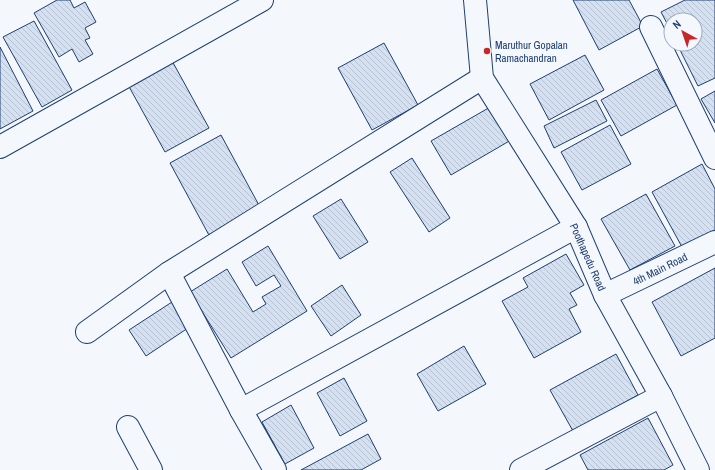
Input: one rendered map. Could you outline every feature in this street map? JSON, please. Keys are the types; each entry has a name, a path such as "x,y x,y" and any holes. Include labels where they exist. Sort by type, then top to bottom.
{"street":[{"path":"0,147 262,0"},
{"name":"Poothapedu Road","path":"474,0 482,78 576,226 605,295 661,396 698,470"},
{"path":"651,27 715,158"},
{"path":"87,332 169,273 482,78"},
{"path":"241,410 576,226"},
{"name":"4th Main Road","path":"605,295 715,242"},
{"path":"169,273 241,410 275,470"},
{"path":"521,470 661,396"},
{"path":"128,427 150,470"}],"building":[{"path":"57,0 70,0 74,8 85,2 96,22 85,28 90,38 85,40 93,54 79,62 72,49 59,57 34,13"},
{"path":"573,0 629,0 643,26 599,50"},
{"path":"685,0 715,0 715,78 698,86 681,52 703,52 703,12 663,12 663,16 661,12"},
{"path":"34,21 72,90 42,107 3,37"},
{"path":"384,43 418,105 372,130 338,68"},
{"path":"0,47 33,111 0,129"},
{"path":"585,55 604,90 549,120 530,84"},
{"path":"171,59 209,128 165,152 127,83"},
{"path":"657,69 677,105 621,136 601,100"},
{"path":"715,91 715,123 701,99"},
{"path":"596,100 607,121 554,148 544,126"},
{"path":"492,106 511,140 451,175 431,141"},
{"path":"610,125 631,164 582,190 561,152"},
{"path":"221,135 261,209 210,237 170,163"},
{"path":"412,158 450,218 429,232 390,172"},
{"path":"702,164 715,189 715,230 682,247 652,192"},
{"path":"646,194 675,246 630,270 601,219"},
{"path":"341,199 368,242 340,259 313,216"},
{"path":"268,246 307,311 231,358 190,292 227,269 253,312 266,304 262,297 281,286 274,275 256,286 242,262"},
{"path":"566,254 584,285 570,293 577,305 569,309 581,332 534,358 502,301 528,287 523,278"},
{"path":"715,268 715,338 681,356 652,302"},
{"path":"342,285 361,315 331,336 311,306"},
{"path":"172,302 188,328 146,356 129,330"},
{"path":"464,346 486,384 438,411 417,374"},
{"path":"616,354 638,395 573,431 550,390"},
{"path":"344,378 367,421 340,436 317,393"},
{"path":"291,405 314,448 285,464 262,422"},
{"path":"648,418 673,465 664,470 588,470 580,455"},
{"path":"368,434 381,459 361,470 301,470"}],"place":[{"name":"Maruthur Gopalan Ramachandran","path":"487,51"}]}
